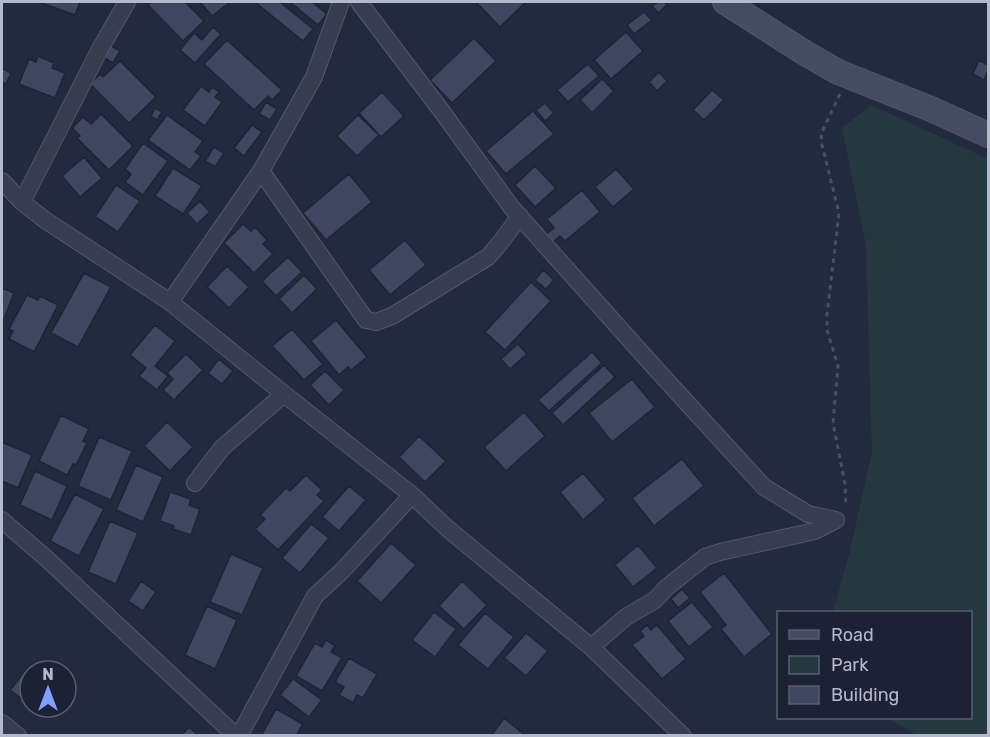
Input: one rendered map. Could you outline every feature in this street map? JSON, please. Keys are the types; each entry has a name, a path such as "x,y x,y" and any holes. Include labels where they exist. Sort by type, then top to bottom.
{"street":[{"path":"22,202 100,49 127,2"},
{"path":"171,302 261,171 314,77 341,2"},
{"path":"359,2 520,216 764,487 808,514 836,519"},
{"path":"725,2 838,72 931,109 988,135"},
{"path":"261,171 366,320 376,322 392,316 488,257 520,216"},
{"path":"2,181 22,202 45,220 171,302 412,495 448,529 591,647 683,735"},
{"path":"195,483 222,448 284,394"},
{"path":"2,520 237,735 315,596 343,570 412,495"},
{"path":"591,647 626,617 655,600 666,588 705,557 816,531 836,519"},
{"path":"2,723 18,735"}],"path":[{"path":"836,519 846,506 845,484 833,423 838,366 827,330 827,315 839,213 821,134 848,76"}],"green space":[{"path":"871,105 988,159 988,735 917,735 890,719 972,719 972,611 833,611 850,551 872,452 866,246 842,128"}],"building":[{"path":"39,2 80,2 75,15"},
{"path":"152,2 185,2 204,21 183,41 148,5"},
{"path":"200,2 230,2 212,16"},
{"path":"255,2 280,2 313,29 303,41"},
{"path":"290,2 312,2 327,14 318,25"},
{"path":"476,2 526,2 500,27"},
{"path":"658,2 664,2 667,5 658,13 652,6"},
{"path":"644,12 652,20 634,34 627,25"},
{"path":"213,27 221,34 195,63 180,50 194,33 202,40"},
{"path":"626,32 643,51 611,79 594,60"},
{"path":"474,38 496,61 452,103 430,80"},
{"path":"227,40 282,90 272,100 268,96 254,110 204,64"},
{"path":"110,45 120,51 113,63 103,57"},
{"path":"38,56 54,63 52,68 65,73 55,98 19,84 29,59 36,62"},
{"path":"979,60 988,65 984,80 973,74"},
{"path":"120,61 156,97 129,123 90,84 100,74 103,77"},
{"path":"588,64 599,76 568,102 557,90"},
{"path":"2,68 11,73 6,84 2,82"},
{"path":"659,72 667,81 657,91 649,82"},
{"path":"602,79 614,91 592,113 580,100"},
{"path":"201,86 209,92 212,87 219,92 215,97 222,102 205,126 183,110"},
{"path":"712,90 724,100 704,120 693,110"},
{"path":"382,92 404,116 381,137 359,113"},
{"path":"266,102 277,109 270,120 259,114"},
{"path":"545,103 554,113 545,121 536,110"},
{"path":"155,108 162,112 157,120 151,116"},
{"path":"533,111 554,134 506,174 486,151"},
{"path":"101,114 133,146 109,170 77,138 80,136 72,128 83,117 91,124"},
{"path":"167,115 203,141 195,152 201,156 190,170 148,140"},
{"path":"358,115 379,135 357,156 337,136"},
{"path":"252,125 262,132 244,156 234,148"},
{"path":"143,143 168,161 143,195 125,182 131,174 125,169"},
{"path":"214,147 224,153 215,167 205,161"},
{"path":"84,157 102,178 80,197 62,176"},
{"path":"535,166 556,188 535,207 515,185"},
{"path":"173,168 202,186 183,214 155,196"},
{"path":"616,169 634,189 613,207 595,187"},
{"path":"349,174 372,202 326,240 303,213"},
{"path":"116,185 140,201 118,232 95,217"},
{"path":"582,190 600,212 565,241 560,236 553,242 546,234 554,228 547,219"},
{"path":"200,201 210,212 197,224 187,213"},
{"path":"243,224 251,231 255,227 267,240 263,244 273,254 254,273 224,243"},
{"path":"405,240 426,265 390,295 369,270"},
{"path":"288,257 302,272 276,296 262,281"},
{"path":"227,266 249,287 229,308 207,287"},
{"path":"543,270 554,280 546,289 535,280"},
{"path":"84,273 111,287 78,347 51,333"},
{"path":"304,275 317,289 292,313 279,299"},
{"path":"531,282 551,301 505,350 485,332"},
{"path":"2,288 14,293 2,324"},
{"path":"27,295 38,300 40,296 58,305 34,352 9,339 13,331 9,329"},
{"path":"336,320 367,357 351,370 348,367 339,375 311,341"},
{"path":"155,325 175,341 155,366 168,376 157,390 139,376 146,368 130,355"},
{"path":"292,329 323,364 304,380 272,346"},
{"path":"518,344 527,354 510,369 501,359"},
{"path":"592,352 602,363 549,411 538,400"},
{"path":"186,354 203,370 174,400 163,390 173,379 167,373"},
{"path":"219,359 233,371 222,384 208,373"},
{"path":"604,365 615,377 563,425 552,413"},
{"path":"325,371 344,390 329,405 310,385"},
{"path":"632,379 655,407 612,442 589,413"},
{"path":"524,412 545,436 506,471 484,447"},
{"path":"61,415 89,429 83,441 87,443 76,465 73,464 67,475 39,461"},
{"path":"167,422 193,447 170,471 144,446"},
{"path":"419,436 446,461 425,482 399,457"},
{"path":"99,437 132,451 111,500 78,486"},
{"path":"2,442 32,455 18,488 2,481"},
{"path":"682,459 704,486 654,526 632,498"},
{"path":"136,465 163,477 143,522 116,510"},
{"path":"35,471 67,486 52,520 20,505"},
{"path":"583,473 606,500 583,520 560,492"},
{"path":"306,475 322,490 317,495 324,501 278,550 255,529 265,519 260,515 286,488 290,491"},
{"path":"349,486 366,500 339,531 322,517"},
{"path":"170,492 191,499 189,505 200,509 191,535 173,529 174,526 160,521"},
{"path":"75,494 104,509 79,556 50,541"},
{"path":"110,521 138,533 116,584 88,572"},
{"path":"311,524 329,538 300,573 282,558"},
{"path":"391,543 416,565 381,603 357,581"},
{"path":"638,545 657,568 633,587 615,565"},
{"path":"231,554 263,568 242,615 210,602"},
{"path":"724,573 772,634 744,657 721,629 726,625 700,592"},
{"path":"141,581 156,592 143,611 128,601"},
{"path":"462,581 487,605 464,629 439,606"},
{"path":"682,589 690,598 678,608 671,599"},
{"path":"692,602 713,627 689,647 668,621"},
{"path":"207,606 237,620 215,669 185,655"},
{"path":"434,612 456,629 435,657 412,640"},
{"path":"485,613 514,637 488,669 458,645"},
{"path":"647,625 651,630 657,625 686,659 662,679 632,645 644,636 640,631"},
{"path":"526,633 548,651 526,676 504,658"},
{"path":"326,640 335,646 331,652 342,658 322,691 296,676 315,643 322,647"},
{"path":"349,658 377,674 363,698 357,695 353,703 339,695 344,687 335,682"},
{"path":"293,679 322,700 309,717 280,695"},
{"path":"18,680 18,696 10,690"},
{"path":"276,709 303,724 296,736 261,736"},
{"path":"504,718 526,736 491,736"},
{"path":"189,727 199,736 181,736"}]}
